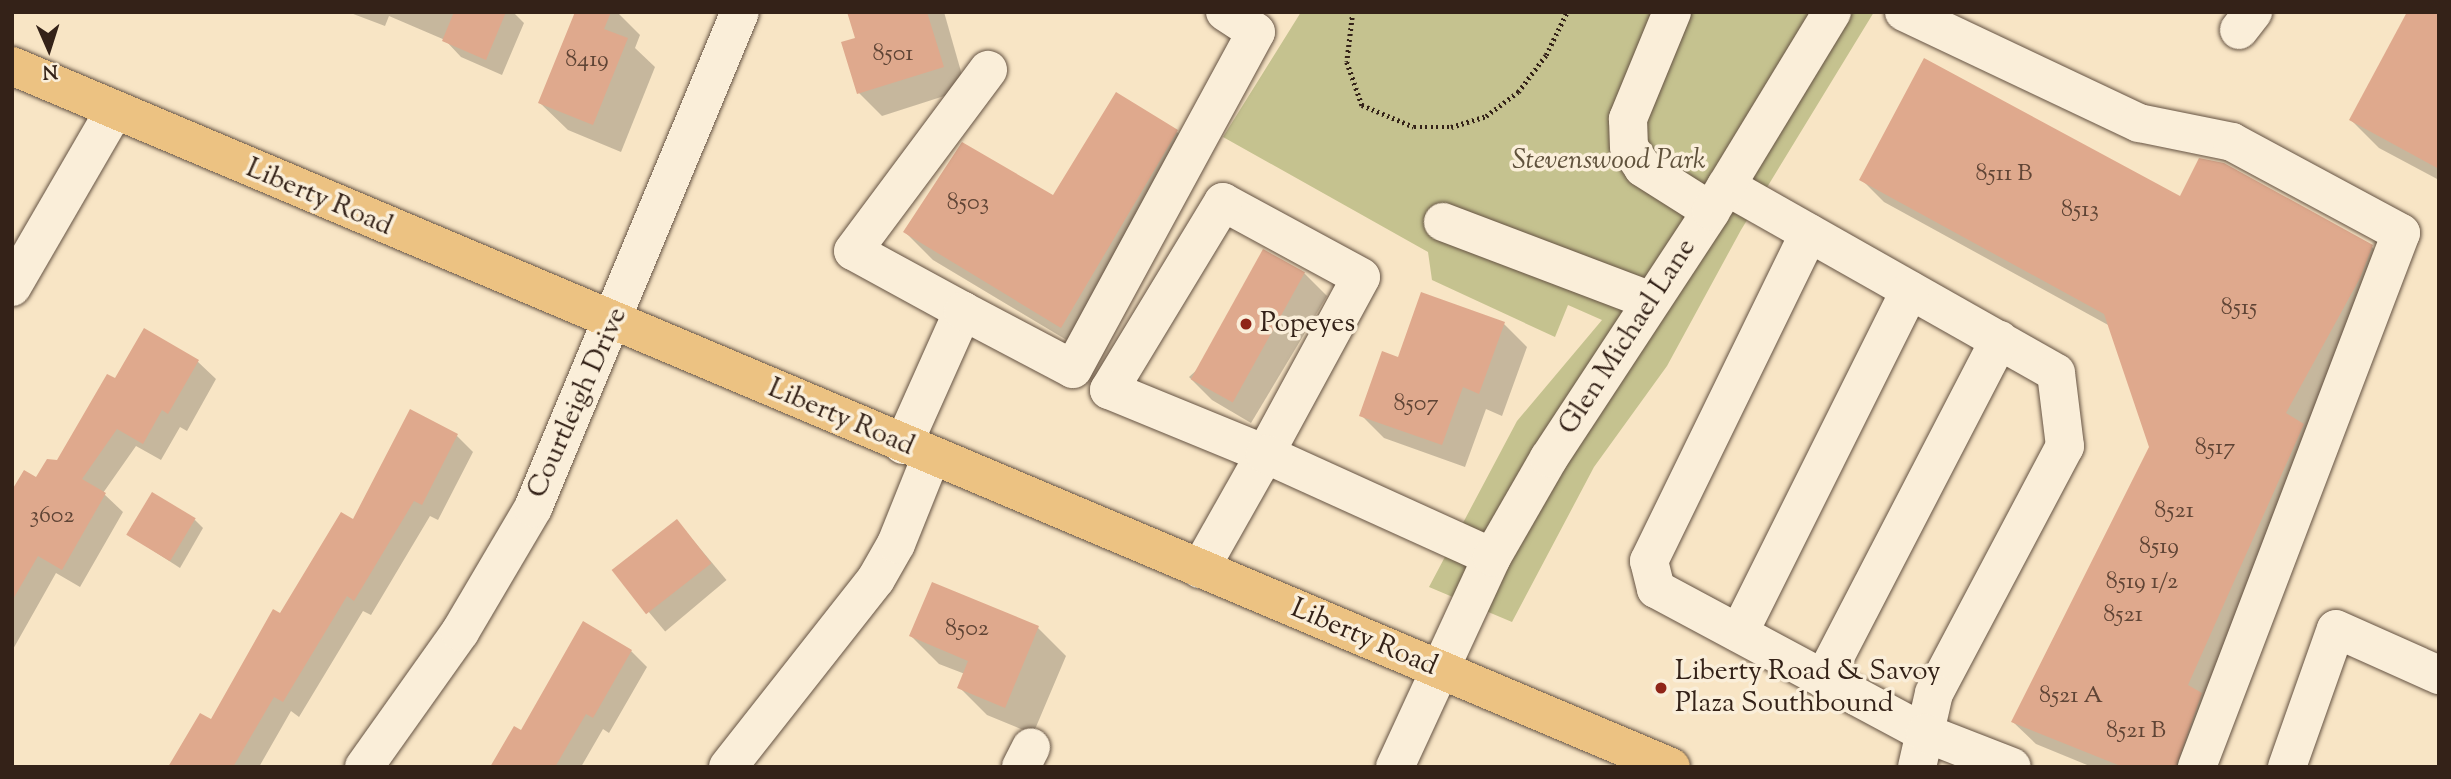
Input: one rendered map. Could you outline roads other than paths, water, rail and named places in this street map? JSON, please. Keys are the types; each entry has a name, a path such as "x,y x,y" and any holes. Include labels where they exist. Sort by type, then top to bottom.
{"main road":[{"name":"Liberty Road","path":"12,66 917,451 1671,767"}],"street":[{"name":"Courtleigh Drive","path":"364,767 500,570 533,508 614,322 740,12"},
{"path":"988,69 853,251 1073,369 1256,32 1225,12"},
{"path":"1672,12 1628,119 1629,147 1643,168 1809,233 2056,373 2065,446 1934,693 1921,750"},
{"name":"Glen Michael Lane","path":"1395,767 1492,557 1549,458 1718,199 1832,12"},
{"path":"1904,12 2139,123 2232,142 2401,233 2197,767"},
{"path":"12,287 114,111"},
{"path":"1199,569 1265,454 1361,277 1223,202 1109,390 1265,454 1492,557"},
{"path":"1443,222 1651,301"},
{"path":"1809,233 1649,561 1656,589 1824,678 1921,750 2012,767"},
{"path":"1739,633 1910,290"},
{"path":"728,767 876,579 896,544 917,451 963,311"},
{"path":"1824,678 1999,340"},
{"path":"2287,767 2336,629 2439,675"}],"place":[{"name":"Popeyes","path":"1246,324"},
{"name":"Liberty Road & Savoy Plaza Southbound","path":"1661,688"}],"park label":[{"name":"Stevenswood Park","path":"1609,161"}]}
